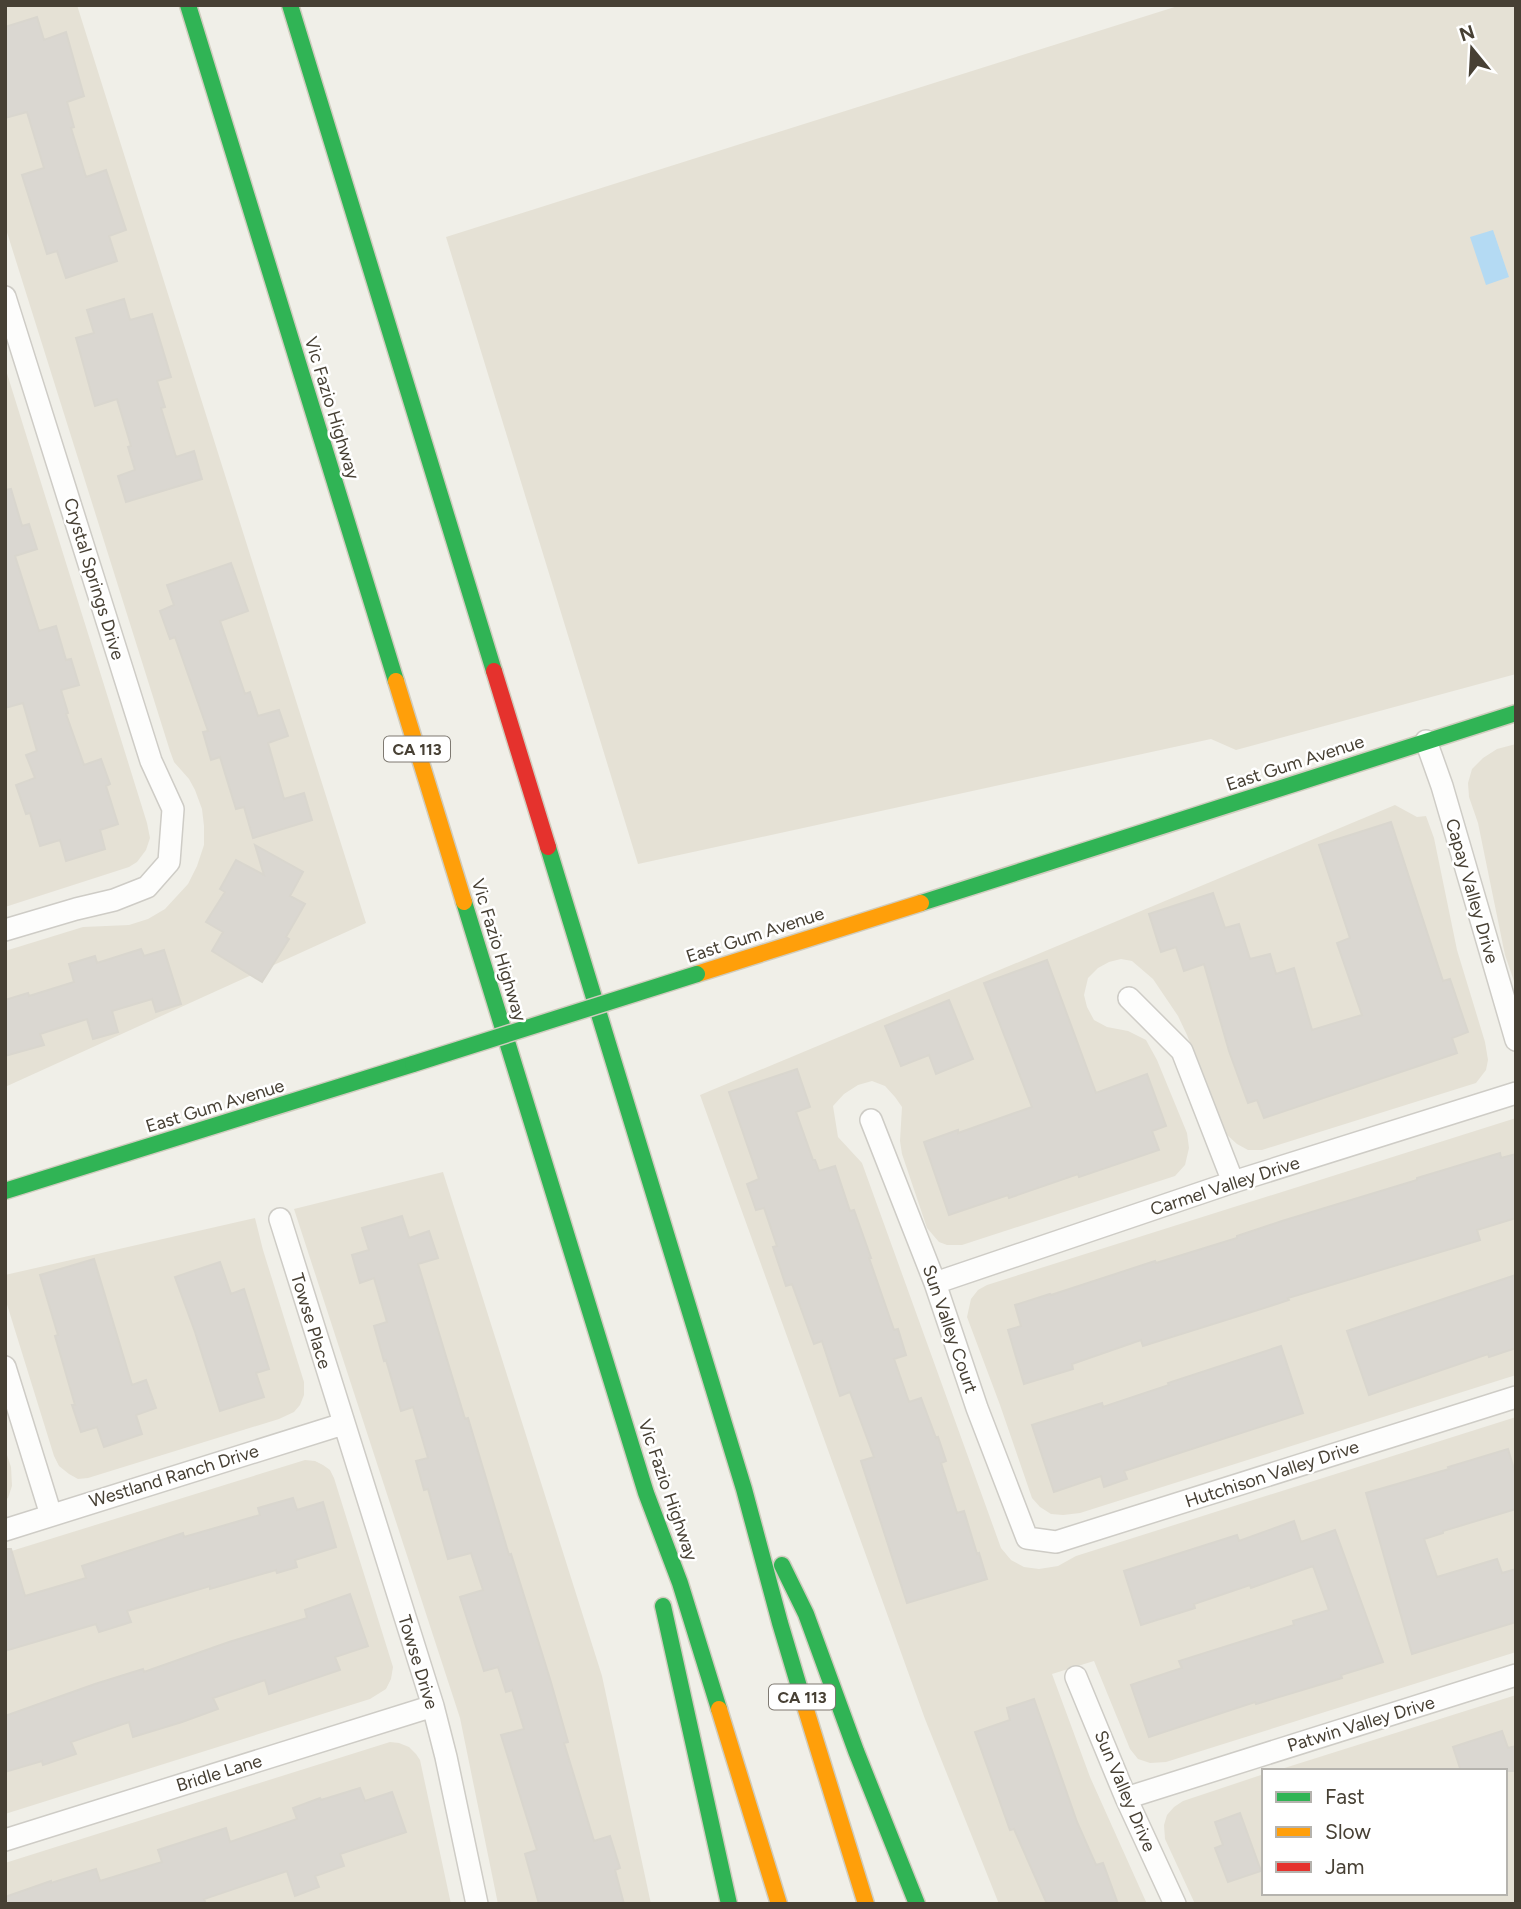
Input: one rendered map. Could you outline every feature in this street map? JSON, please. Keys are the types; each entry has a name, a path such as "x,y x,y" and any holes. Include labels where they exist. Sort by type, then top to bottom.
{"main road":[{"name":"Vic Fazio Highway","path":"188,5 646,1493 680,1583 779,1904"},
{"name":"CA 113","path":"290,5 744,1489 780,1623 866,1904"},
{"name":"East Gum Avenue","path":"5,1191 1516,713"},
{"path":"744,1489 806,1614 865,1775 917,1904"},
{"path":"646,1493 656,1562"},
{"path":"660,1590 729,1904"}],"street":[{"name":"Crystal Springs Drive","path":"5,297 151,761 173,809 169,862 147,887 114,900 5,930"},
{"name":"Capay Valley Drive","path":"1426,741 1446,799 1516,1040"},
{"path":"1129,998 1182,1051 1233,1182"},
{"name":"Carmel Valley Drive","path":"935,1283 1233,1182 1516,1093"},
{"name":"Sun Valley Court","path":"871,1120 935,1283 977,1408 1027,1538"},
{"name":"Towse Place","path":"280,1219 343,1424"},
{"path":"5,1367 51,1515"},
{"name":"Hutchison Valley Drive","path":"1027,1538 1056,1542 1516,1397"},
{"name":"Westland Ranch Drive","path":"5,1530 343,1424"},
{"name":"Towse Drive","path":"343,1424 433,1706 477,1904"},
{"name":"Patwin Valley Drive","path":"1126,1798 1516,1675"},
{"name":"Sun Valley Drive","path":"1076,1677 1126,1798 1175,1904"},
{"name":"Bridle Lane","path":"5,1840 433,1706"}],"shaded area":[{"path":"5,5 77,5 366,923 5,1087 5,951 83,927 129,925 148,919 165,909 188,884 197,866 204,845 204,826 202,809 195,790 174,762 170,751 5,226"},
{"path":"1181,5 1516,5 1516,674 1236,750 1211,739 638,864 446,237"},
{"path":"5,367 150,838 146,850 137,862 129,867 5,907"},
{"path":"1516,744 1516,987 1505,955 1468,783 1472,769 1483,758 1497,749"},
{"path":"1395,805 1417,817 1426,816 1434,838 1457,950 1485,1042 1488,1060 1486,1070 1476,1083 1262,1150 1248,1150 1226,1134 1187,1035 1178,1016 1153,979 1132,961 1121,959 1109,962 1088,978 1084,995 1087,1007 1094,1020 1146,1040 1187,1133 1189,1148 1185,1165 1175,1176 962,1245 939,1242 927,1228 902,1154 902,1107 885,1086 872,1081 858,1085 844,1094 833,1106 838,1137 862,1163 1001,1548 1011,1560 1024,1567 1039,1569 1058,1566 1076,1556 1516,1417 1516,1652 1166,1762 1150,1763 1138,1759 1130,1749 1094,1661 1052,1674 1090,1777 1147,1904 999,1904 925,1719 700,1095"},
{"path":"1516,1118 1516,1375 1080,1513 1051,1514 1032,1498 967,1317 971,1299 978,1290"},
{"path":"443,1172 602,1676 651,1904 498,1904 460,1718 294,1209"},
{"path":"255,1218 304,1382 304,1395 300,1405 294,1412 279,1419 88,1478 78,1479 69,1474 59,1466 54,1456 5,1298 5,1275"},
{"path":"5,1449 11,1467 12,1486 5,1500"},
{"path":"305,1460 323,1465 330,1470 334,1478 393,1667 386,1689 370,1699 5,1814 5,1553"},
{"path":"1516,1695 1516,1904 1195,1904 1165,1839 1164,1825 1167,1815 1183,1801 1262,1775 1262,1895 1507,1895 1507,1769 1281,1769"},
{"path":"390,1742 409,1747 420,1760 451,1904 5,1904 5,1863"}],"water":[{"path":"1493,230 1509,277 1486,285 1470,237"}],"building":[{"path":"37,17 44,40 66,32 84,96 67,102 74,127 71,128 86,177 106,170 126,230 109,236 117,261 66,278 57,251 47,254 22,175 44,168 27,112 5,118 5,27"},
{"path":"124,299 130,320 152,314 171,377 157,381 165,407 161,408 176,457 194,451 202,479 126,502 118,476 135,470 117,399 95,406 76,338 94,333 87,310"},
{"path":"11,489 22,526 29,524 37,549 15,556 39,631 56,626 66,660 71,659 79,685 61,690 68,713 66,714 84,765 101,759 110,784 106,786 118,824 100,830 105,849 66,861 60,840 40,846 30,813 26,814 16,785 35,778 26,755 37,751 23,703 5,708 5,490"},
{"path":"231,563 248,611 220,621 245,694 250,692 258,716 279,710 288,736 268,743 284,799 304,793 312,820 253,838 244,807 236,809 220,757 211,760 203,732 208,731 175,637 170,639 160,611 174,605 167,585"},
{"path":"1391,822 1443,981 1450,979 1468,1032 1452,1038 1457,1053 1264,1118 1257,1100 1248,1103 1229,1051 1204,964 1184,971 1176,947 1161,952 1149,914 1213,893 1225,928 1239,924 1250,959 1270,954 1276,974 1294,968 1312,1030 1362,1015 1337,943 1350,938 1319,845"},
{"path":"255,845 303,872 290,896 305,904 286,937 289,939 262,982 212,951 223,932 206,922 225,892 220,889 236,860 264,875"},
{"path":"141,949 144,956 164,950 181,1004 156,1012 152,999 112,1011 118,1032 93,1039 87,1019 40,1034 44,1045 5,1056 5,1000 28,993 29,996 74,982 69,964 95,956 97,963"},
{"path":"1047,960 1096,1093 1147,1074 1166,1126 1152,1131 1159,1150 1079,1177 1078,1174 949,1215 924,1142 1032,1107 984,983"},
{"path":"949,1000 973,1059 936,1074 929,1055 901,1066 885,1026"},
{"path":"797,1069 810,1107 796,1112 813,1160 819,1171 835,1166 850,1211 854,1210 894,1330 898,1329 906,1355 894,1359 909,1402 921,1398 946,1461 941,1463 957,1513 964,1511 987,1579 907,1603 861,1461 874,1457 850,1392 840,1396 822,1341 814,1344 792,1284 786,1286 773,1247 777,1246 764,1208 756,1210 747,1184 759,1179 729,1092"},
{"path":"1500,1153 1501,1158 1516,1154 1516,1218 1477,1230 1480,1240 1288,1298 1289,1300 1143,1346 1141,1340 1072,1364 1073,1369 1024,1384 1008,1330 1021,1326 1015,1305 1237,1238 1282,1221"},
{"path":"402,1216 409,1238 429,1231 438,1258 418,1264 465,1419 468,1418 550,1679 568,1742 564,1743 594,1841 610,1836 620,1868 615,1870 624,1904 539,1904 525,1854 537,1850 501,1735 524,1729 512,1690 506,1692 498,1667 484,1671 460,1597 483,1590 471,1553 448,1559 428,1489 424,1490 416,1461 428,1458 413,1407 401,1411 374,1326 387,1322 374,1278 360,1283 352,1255 369,1250 362,1228"},
{"path":"94,1259 132,1385 146,1380 156,1408 136,1415 142,1434 104,1447 97,1427 81,1432 55,1336 58,1335 40,1275"},
{"path":"220,1262 231,1294 244,1289 269,1369 256,1373 264,1397 220,1411 175,1277"},
{"path":"1516,1275 1516,1348 1489,1357 1488,1354 1369,1395 1347,1331"},
{"path":"1281,1346 1303,1413 1124,1471 1127,1479 1104,1487 1101,1476 1054,1492 1032,1425 1102,1403 1103,1407"},
{"path":"1508,1449 1516,1476 1516,1509 1424,1539 1437,1577 1497,1559 1502,1573 1516,1569 1516,1622 1412,1654 1366,1493"},
{"path":"293,1498 297,1510 323,1502 336,1547 295,1560 297,1567 277,1573 276,1570 210,1589 210,1586 127,1611 131,1622 99,1632 96,1624 5,1651 5,1549 11,1549 25,1596 86,1578 82,1566 183,1533 184,1537 260,1515 258,1508"},
{"path":"1294,1521 1301,1542 1335,1530 1383,1662 1341,1675 1342,1678 1256,1704 1255,1702 1149,1737 1131,1685 1182,1668 1179,1661 1294,1625 1293,1621 1329,1610 1313,1566 1194,1604 1195,1608 1141,1625 1124,1571 1237,1535 1239,1541"},
{"path":"350,1594 368,1646 335,1657 340,1670 269,1694 265,1680 213,1698 218,1709 182,1722 133,1737 129,1722 71,1742 76,1754 43,1765 42,1761 5,1772 5,1716 95,1684 143,1669 144,1672 307,1618 305,1610"},
{"path":"1034,1699 1077,1822 1096,1865 1103,1863 1118,1904 1047,1904 1014,1829 1010,1830 975,1732 1010,1720 1007,1708"},
{"path":"1502,1731 1508,1748 1516,1746 1516,1771 1460,1769 1453,1747"},
{"path":"360,1788 365,1801 392,1792 406,1832 340,1854 344,1866 315,1876 319,1887 295,1896 287,1871 204,1899 206,1904 5,1904 5,1897 51,1881 96,1869 100,1881 162,1862 158,1850 226,1828 230,1842 297,1819 293,1808"},
{"path":"1240,1813 1261,1871 1228,1882 1215,1848 1223,1845 1215,1822"}],"traffic: fast":[{"path":"188,5 396,681"},
{"path":"290,5 494,671"},
{"path":"921,903 1516,713"},
{"path":"548,847 744,1489 803,1700"},
{"path":"464,902 646,1493 680,1583 719,1709"},
{"path":"413,1064 697,974"},
{"path":"5,1191 413,1064"},
{"path":"782,1565 806,1614 856,1751 917,1904"},
{"path":"663,1606 729,1904"}],"traffic: slow":[{"path":"396,681 464,902"},
{"path":"697,974 921,903"},
{"path":"803,1700 866,1904"},
{"path":"719,1709 779,1904"}],"traffic: jam":[{"path":"494,671 548,847"}]}
